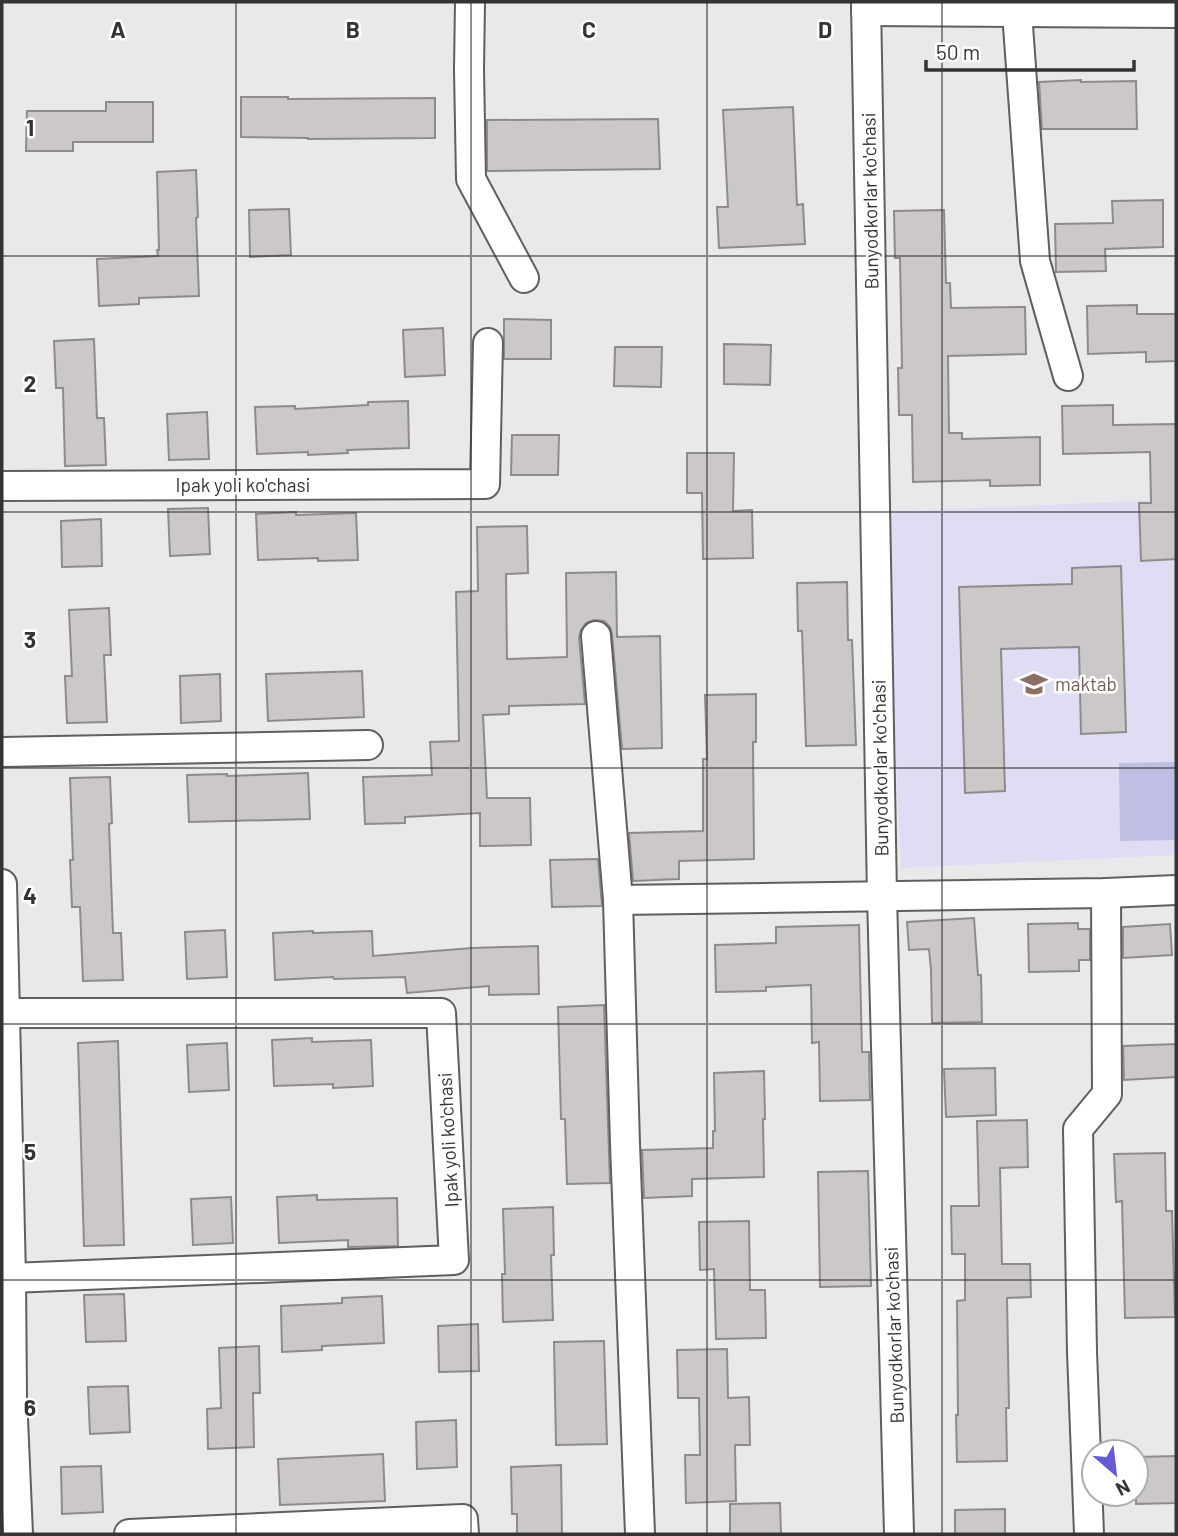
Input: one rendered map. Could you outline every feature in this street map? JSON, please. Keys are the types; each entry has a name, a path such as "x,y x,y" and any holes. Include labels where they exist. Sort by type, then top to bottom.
{"street":[{"path":"470,2 471,179 524,278"},
{"path":"866,6 1017,12 1176,13"},
{"name":"Bunyodkorlar ko'chasi","path":"866,6 882,896 899,1534"},
{"path":"1017,12 1035,261 1068,376"},
{"name":"Ipak yoli ko'chasi","path":"2,486 485,484 488,343"},
{"path":"596,636 618,900 640,1534"},
{"path":"2,752 368,745"},
{"path":"2,884 11,1278 7,1397 18,1534"},
{"path":"618,900 1176,890"},
{"path":"1089,1534 1078,1129 1107,1094 1106,893"},
{"name":"Ipak yoli ko'chasi","path":"5,1013 441,1013 454,1260 11,1278"},
{"path":"129,1534 463,1519 464,1534"}],"shaded area":[{"name":"maktab","path":"1176,499 1176,855 901,868 885,512"},
{"path":"1176,762 1176,840 1120,841 1119,763"}],"building":[{"path":"1136,81 1137,129 1042,129 1039,82"},
{"path":"241,97 435,98 435,138 241,137"},
{"path":"106,102 153,102 153,142 73,142 73,151 26,151 27,111 106,111"},
{"path":"793,107 797,205 803,204 805,244 719,248 717,207 728,207 723,110"},
{"path":"658,119 660,169 487,171 487,120"},
{"path":"196,170 199,296 139,298 139,304 99,306 97,259 158,256 157,172"},
{"path":"1163,200 1163,247 1105,249 1106,271 1056,272 1055,224 1113,223 1112,201"},
{"path":"289,209 291,255 250,257 249,210"},
{"path":"944,210 946,283 950,283 951,308 1025,307 1026,354 948,356 949,433 962,433 962,439 1040,437 1040,485 990,486 990,480 913,482 912,415 899,415 898,368 902,368 900,258 895,258 894,211"},
{"path":"1137,305 1137,314 1176,314 1176,361 1146,362 1146,352 1088,354 1087,306"},
{"path":"504,319 551,320 551,359 504,359"},
{"path":"443,328 445,375 405,377 403,330"},
{"path":"94,339 97,418 104,418 106,465 65,466 63,388 56,388 54,341"},
{"path":"724,344 771,345 770,385 724,384"},
{"path":"615,347 662,347 661,387 614,386"},
{"path":"408,401 409,448 347,450 348,453 308,455 308,452 257,454 255,407 295,406 295,409"},
{"path":"1113,405 1113,425 1176,424 1176,559 1141,561 1139,503 1151,503 1150,452 1063,454 1062,406"},
{"path":"207,412 209,459 169,460 167,414"},
{"path":"512,435 559,435 558,475 511,475"},
{"path":"687,453 734,453 733,511 752,510 753,558 703,559 702,493 687,493"},
{"path":"208,508 210,554 170,556 168,509"},
{"path":"296,512 296,515 356,513 358,560 258,560 256,514"},
{"path":"101,519 102,566 62,567 61,521"},
{"path":"527,526 528,573 506,574 507,659 567,657 566,573 616,572 617,637 660,636 662,748 622,749 612,634 604,621 594,620 586,623 579,637 585,704 509,706 509,714 483,715 487,798 530,798 531,845 480,846 480,813 405,817 405,823 365,824 363,777 432,775 430,742 459,741 456,592 478,591 477,527"},
{"path":"1121,566 1126,732 1081,734 1079,647 1001,649 1005,791 965,793 959,587 1072,584 1072,568"},
{"path":"847,582 848,640 852,640 856,745 806,746 802,631 798,631 797,583"},
{"path":"109,608 111,655 104,655 107,722 67,723 65,676 72,676 69,610"},
{"path":"362,671 364,717 268,721 266,674"},
{"path":"220,674 221,721 181,723 180,676"},
{"path":"756,694 756,742 753,742 754,859 679,861 679,879 633,881 629,833 703,831 703,759 707,759 705,695"},
{"path":"308,773 310,819 189,822 187,775"},
{"path":"110,777 113,933 121,933 123,980 83,981 80,907 72,907 70,778"},
{"path":"598,859 602,906 552,907 550,860"},
{"path":"974,918 978,975 981,975 982,1022 932,1023 929,949 909,950 907,922"},
{"path":"1078,923 1078,929 1090,929 1090,960 1079,960 1079,971 1029,972 1028,924"},
{"path":"1170,924 1172,955 1123,958 1123,927"},
{"path":"859,925 862,1052 869,1052 870,1100 820,1101 819,1042 812,1043 811,985 766,987 766,991 716,992 715,945 776,943 776,927"},
{"path":"225,930 227,977 187,979 185,932"},
{"path":"372,931 373,956 538,946 539,994 489,995 489,986 407,993 405,977 275,980 273,933"},
{"path":"604,1005 610,1183 567,1184 565,1119 561,1119 558,1007"},
{"path":"312,1038 312,1042 371,1040 373,1086 274,1086 272,1040"},
{"path":"118,1041 124,1245 84,1246 78,1043"},
{"path":"227,1043 229,1090 189,1092 187,1045"},
{"path":"1176,1044 1176,1077 1124,1080 1123,1046"},
{"path":"995,1068 996,1115 946,1117 944,1069"},
{"path":"764,1071 764,1177 692,1179 692,1196 644,1198 642,1150 713,1148 714,1073"},
{"path":"1027,1120 1028,1167 1000,1168 1002,1264 1030,1264 1031,1297 1007,1298 1007,1461 957,1462 957,1301 965,1300 965,1254 952,1254 951,1206 979,1206 977,1121"},
{"path":"1165,1153 1166,1211 1172,1211 1175,1317 1125,1318 1122,1201 1116,1202 1114,1154"},
{"path":"868,1171 871,1286 820,1287 818,1172"},
{"path":"317,1195 317,1200 397,1198 398,1246 348,1247 348,1240 279,1243 277,1197"},
{"path":"231,1197 233,1243 193,1245 191,1199"},
{"path":"553,1207 553,1320 503,1322 503,1209"},
{"path":"749,1221 750,1290 765,1290 766,1338 716,1339 714,1269 700,1270 699,1222"},
{"path":"124,1294 126,1341 86,1342 84,1295"},
{"path":"382,1296 384,1343 322,1346 322,1350 282,1352 281,1306 342,1303 342,1298"},
{"path":"478,1324 479,1371 439,1372 438,1326"},
{"path":"604,1341 607,1444 556,1445 554,1342"},
{"path":"259,1346 260,1393 253,1393 254,1447 208,1449 207,1409 221,1408 219,1348"},
{"path":"727,1349 728,1398 749,1397 750,1445 735,1445 736,1501 686,1503 685,1455 700,1455 699,1398 678,1398 677,1350"},
{"path":"128,1386 130,1432 90,1434 88,1387"},
{"path":"456,1420 457,1467 417,1469 416,1422"},
{"path":"383,1454 385,1501 280,1505 278,1459"},
{"path":"1176,1456 1176,1503 1150,1504 1150,1457"},
{"path":"561,1465 562,1534 517,1534 517,1514 512,1514 511,1467"},
{"path":"101,1466 103,1512 62,1514 61,1467"},
{"path":"780,1503 781,1534 730,1534 730,1504"},
{"path":"1005,1509 1005,1534 955,1534 955,1510"}],"place":[{"name":"maktab","path":"1034,684"}]}
